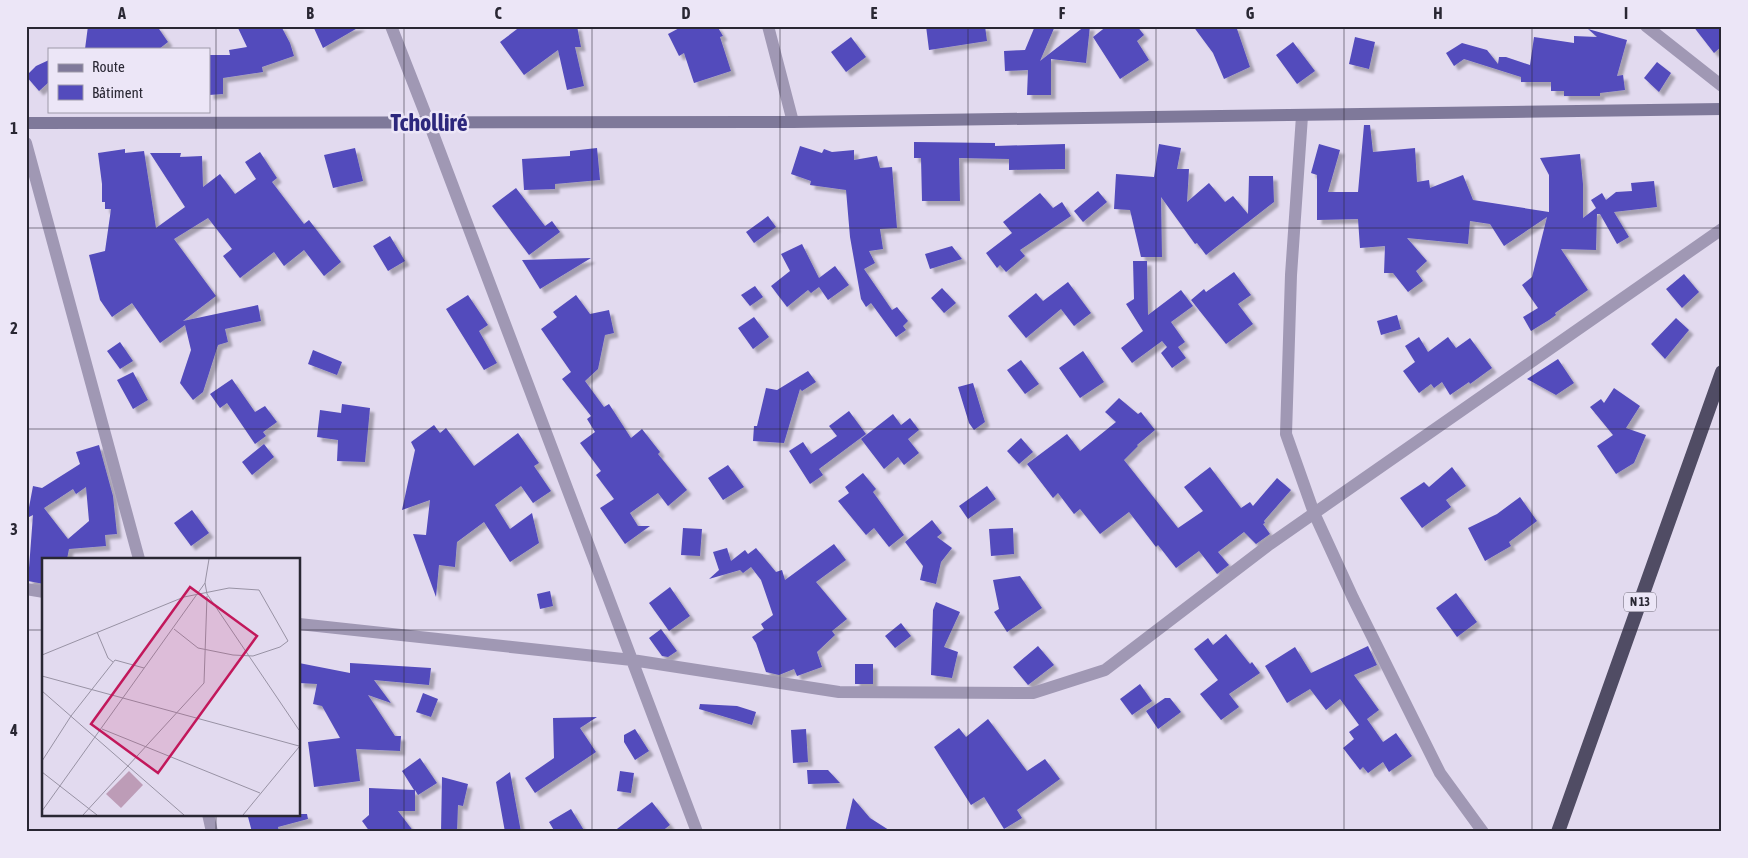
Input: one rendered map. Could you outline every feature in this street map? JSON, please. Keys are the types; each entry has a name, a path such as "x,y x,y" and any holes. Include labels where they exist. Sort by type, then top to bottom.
{"highway":[{"name":"N 13","path":"1558,832 1722,372"}],"main road":[{"path":"26,123 793,122 1722,109"}],"street":[{"path":"391,26 697,832"},
{"path":"768,26 793,122"},
{"path":"1646,26 1722,86"},
{"path":"1302,116 1291,275 1286,434 1314,514 1440,773 1483,832"},
{"path":"26,143 139,558"},
{"path":"300,624 632,660 839,692 1033,694 1105,670 1270,544 1722,230"},
{"path":"26,589 42,592"},
{"path":"208,816 212,832"}],"building":[{"path":"88,26 157,26 168,42 160,48 85,48"},
{"path":"237,26 281,26 294,56 262,67 263,72 223,78 223,94 210,95 210,55 230,55 229,50 247,47"},
{"path":"313,26 361,26 323,48"},
{"path":"521,26 577,26 581,47 575,47 584,86 567,90 558,50 524,75 500,42"},
{"path":"683,26 717,26 723,36 720,37 731,71 694,83 684,53 679,56 668,34"},
{"path":"926,26 985,26 987,41 929,50"},
{"path":"1035,26 1055,26 1040,61 1085,26 1090,26 1086,63 1051,59 1051,95 1027,95 1028,70 1005,71 1004,51 1025,50"},
{"path":"1107,26 1137,26 1144,35 1137,41 1149,60 1120,79 1093,37"},
{"path":"1193,26 1236,26 1250,67 1224,79 1213,53"},
{"path":"1693,26 1722,26 1722,46 1714,53"},
{"path":"1588,29 1627,40 1617,76 1623,75 1625,90 1600,93 1600,96 1564,96 1564,91 1551,91 1551,82 1521,82 1521,77 1464,59 1454,66 1446,53 1462,43 1487,50 1498,64 1499,57 1506,57 1530,65 1534,37 1574,43 1574,36 1597,37"},
{"path":"851,37 866,57 846,72 831,52"},
{"path":"1355,37 1375,42 1369,69 1349,64"},
{"path":"1293,42 1315,71 1297,84 1276,55"},
{"path":"48,60 48,83 39,91 26,76 36,66"},
{"path":"1657,62 1671,73 1659,92 1644,78"},
{"path":"1364,125 1370,125 1373,152 1415,148 1417,182 1429,180 1430,188 1463,175 1473,200 1549,212 1549,175 1540,158 1580,154 1583,184 1583,218 1596,208 1591,200 1602,193 1606,200 1616,192 1632,191 1631,183 1654,181 1657,207 1614,212 1629,237 1617,244 1600,214 1597,214 1596,250 1561,249 1588,290 1555,313 1556,315 1531,331 1523,317 1538,308 1522,285 1532,277 1547,217 1504,246 1490,224 1470,221 1468,244 1407,238 1427,261 1416,271 1423,281 1408,292 1393,273 1384,273 1385,246 1360,248 1358,219 1317,220 1317,175 1311,173 1319,144 1340,150 1328,192 1358,192"},
{"path":"914,142 995,143 995,146 1065,144 1065,169 1009,170 1009,159 959,158 960,201 922,201 921,158 914,158"},
{"path":"1159,144 1181,148 1177,169 1189,169 1187,202 1209,183 1225,202 1233,196 1248,214 1249,176 1273,176 1274,202 1206,255 1197,243 1195,244 1161,197 1162,257 1141,257 1130,210 1114,209 1116,174 1154,177"},
{"path":"800,146 822,153 824,149 832,152 854,150 854,160 877,156 880,168 892,167 897,228 880,229 883,249 869,251 875,263 864,269 892,310 897,307 908,321 903,326 906,330 896,337 871,303 866,307 861,299 850,237 846,190 810,185 811,181 791,174"},
{"path":"355,148 363,181 333,188 324,155"},
{"path":"597,148 600,180 555,184 555,189 524,190 522,159 570,156 570,151"},
{"path":"125,149 125,153 144,151 156,228 185,207 150,153 181,153 180,157 202,156 203,187 220,174 235,194 256,179 245,162 260,152 277,178 272,182 304,224 309,220 341,262 324,276 304,250 284,266 274,252 240,278 223,256 232,249 208,218 174,239 216,296 183,321 258,305 261,321 225,329 228,342 218,345 203,392 193,400 180,383 191,350 185,325 160,343 132,303 112,317 100,300 89,255 105,251 111,209 105,209 105,202 102,202 98,153"},
{"path":"516,188 545,226 552,221 560,232 529,255 492,206"},
{"path":"1098,191 1107,202 1083,222 1074,211"},
{"path":"1040,193 1053,208 1062,202 1071,216 1020,250 1025,256 1006,272 1000,265 997,268 986,253 1012,233 1003,222"},
{"path":"768,216 776,227 754,243 746,232"},
{"path":"390,236 405,261 388,271 373,246"},
{"path":"802,244 819,278 835,266 849,285 828,300 819,287 811,293 808,290 787,307 771,286 790,271 781,254"},
{"path":"952,246 962,259 930,269 925,254"},
{"path":"591,258 540,289 522,260"},
{"path":"1133,261 1147,261 1148,315 1181,290 1193,306 1171,322 1185,342 1178,347 1186,358 1172,368 1161,353 1167,347 1162,341 1132,363 1121,348 1143,331 1126,304 1134,299"},
{"path":"1234,272 1251,295 1238,304 1253,324 1226,344 1191,300 1204,289 1206,292"},
{"path":"1684,274 1699,292 1682,308 1666,289"},
{"path":"1068,282 1091,313 1074,326 1061,309 1026,338 1008,316 1036,293 1043,301"},
{"path":"755,286 763,297 750,306 741,295"},
{"path":"942,288 956,303 944,313 931,298"},
{"path":"468,295 488,325 479,331 497,363 484,370 446,309"},
{"path":"576,295 590,314 609,310 614,333 605,335 598,369 585,381 604,407 609,404 631,438 642,429 660,452 658,454 687,490 668,506 658,493 630,513 638,526 650,526 625,544 600,508 614,499 596,475 601,471 580,443 595,432 587,419 591,416 562,379 571,372 541,329 557,317 553,312"},
{"path":"1397,315 1401,329 1381,335 1377,321"},
{"path":"754,317 769,337 753,349 738,328"},
{"path":"1676,318 1689,330 1665,359 1651,344"},
{"path":"1419,337 1428,352 1448,337 1456,348 1470,338 1492,368 1470,384 1469,382 1450,395 1442,382 1434,388 1431,384 1419,393 1403,371 1415,362 1405,346"},
{"path":"120,342 133,361 120,369 107,351"},
{"path":"313,350 342,362 337,375 308,364"},
{"path":"1083,351 1104,382 1080,398 1059,368"},
{"path":"1558,359 1574,383 1556,395 1527,379"},
{"path":"1021,360 1039,384 1025,394 1007,370"},
{"path":"808,371 816,382 802,391 800,389 784,443 753,441 754,426 757,426 766,388 777,390"},
{"path":"133,372 148,400 133,409 117,380"},
{"path":"232,379 255,412 265,406 277,422 263,432 266,436 255,444 227,403 220,408 210,394"},
{"path":"973,383 985,422 974,430 969,423 958,387"},
{"path":"1614,388 1640,406 1626,428 1646,435 1634,463 1616,474 1597,446 1613,435 1590,407 1601,399 1604,403"},
{"path":"1119,398 1138,414 1141,412 1155,430 1137,445 1124,460 1178,528 1203,511 1184,487 1210,467 1241,508 1250,502 1253,506 1277,478 1291,490 1264,521 1265,523 1263,524 1270,534 1256,544 1244,532 1218,552 1229,565 1217,574 1199,551 1176,568 1158,545 1156,547 1129,512 1100,534 1080,509 1074,514 1058,493 1053,498 1027,464 1067,434 1080,451 1116,422 1105,412"},
{"path":"342,404 370,408 365,462 337,461 338,440 317,437 320,410 341,413"},
{"path":"849,411 866,434 819,469 823,475 810,484 789,451 803,442 811,454 837,436 829,426"},
{"path":"893,414 901,425 910,418 919,430 908,439 919,453 904,465 898,457 884,469 861,439"},
{"path":"434,425 440,433 446,428 474,466 518,433 539,463 534,466 551,491 533,503 521,486 495,505 510,529 532,513 539,543 510,562 484,522 457,542 455,567 439,565 436,597 413,534 426,535 430,500 402,510 415,450 411,442"},
{"path":"1021,438 1033,452 1019,464 1007,451"},
{"path":"264,444 274,457 252,475 242,462"},
{"path":"99,445 113,496 117,534 105,535 106,546 69,549 67,558 42,558 42,584 28,581 33,515 27,518 33,486 42,488 80,464 76,452","holes":["86,487 89,521 68,539 44,508 73,489 76,494"]},
{"path":"728,465 744,487 723,500 708,478"},
{"path":"1452,467 1466,486 1446,500 1451,507 1422,528 1400,498 1424,482 1429,487"},
{"path":"863,473 876,489 873,492 904,535 889,547 874,528 866,535 838,501 849,493 845,487"},
{"path":"987,486 996,499 968,519 959,506"},
{"path":"1520,497 1537,521 1509,542 1511,546 1485,561 1468,528 1497,514"},
{"path":"192,510 209,533 191,546 174,523"},
{"path":"932,520 942,533 937,537 952,548 941,562 936,584 920,580 923,566 905,542"},
{"path":"683,528 702,529 700,556 681,555"},
{"path":"1013,528 1014,554 991,556 989,529"},
{"path":"834,544 846,560 816,582 847,619 832,631 835,635 817,652 822,667 797,676 794,669 779,675 766,672 752,637 764,629 761,624 773,615 761,580 751,567 743,573 740,570 709,579 719,570 713,552 727,548 731,561 745,550 748,554 756,548 776,572 782,570 785,580"},
{"path":"1020,576 1042,608 1007,632 994,612 999,609 993,580"},
{"path":"670,587 690,616 669,631 649,603"},
{"path":"550,591 553,606 540,609 537,594"},
{"path":"1456,593 1477,622 1457,637 1436,608"},
{"path":"936,602 960,612 944,647 958,652 952,678 931,675 933,610"},
{"path":"901,623 911,636 895,648 885,636"},
{"path":"661,629 677,651 668,657 662,656 649,638"},
{"path":"1226,634 1250,664 1252,662 1260,673 1229,694 1239,707 1221,720 1200,694 1218,680 1194,649 1208,638 1213,645"},
{"path":"1038,646 1054,665 1028,685 1013,667"},
{"path":"1368,646 1377,665 1354,675 1379,710 1367,719 1383,742 1396,733 1412,756 1389,772 1383,762 1368,773 1363,767 1360,770 1343,748 1354,739 1349,732 1359,725 1340,699 1326,710 1310,689 1287,703 1265,666 1295,647 1311,673"},
{"path":"300,663 350,673 350,663 431,668 429,685 374,680 391,703 368,695 395,736 401,736 400,751 356,749 360,781 314,787 308,742 340,738 322,706 313,704 317,684 300,683"},
{"path":"855,664 873,664 873,684 855,684"},
{"path":"1140,684 1152,701 1132,715 1120,699"},
{"path":"423,693 438,699 431,717 416,712"},
{"path":"1165,698 1170,698 1181,712 1158,729 1146,711"},
{"path":"700,704 737,706 756,712 752,725 699,709"},
{"path":"597,717 580,728 596,752 535,793 525,778 554,758 553,718"},
{"path":"988,719 1027,771 1045,759 1060,779 1017,810 1022,818 1004,829 984,797 971,805 934,747 959,728 966,737"},
{"path":"635,729 649,751 635,760 624,742 624,735"},
{"path":"806,729 808,762 793,763 791,730"},
{"path":"420,758 437,783 418,795 415,790 415,811 398,811 414,832 370,832 362,821 369,815 369,788 414,790 402,771"},
{"path":"807,770 828,770 840,783 808,784"},
{"path":"620,771 634,773 631,793 617,791"},
{"path":"510,772 521,832 505,832 496,782"},
{"path":"442,777 468,784 463,806 458,805 457,832 441,832"},
{"path":"853,798 870,818 892,832 845,832"},
{"path":"652,802 670,825 661,832 613,832"},
{"path":"571,809 585,832 555,832 549,822"},
{"path":"300,814 307,814 308,819 278,827 279,832 252,832 248,817 300,816"}],"district":[{"name":"Tcholliré","path":"429,123"}]}
